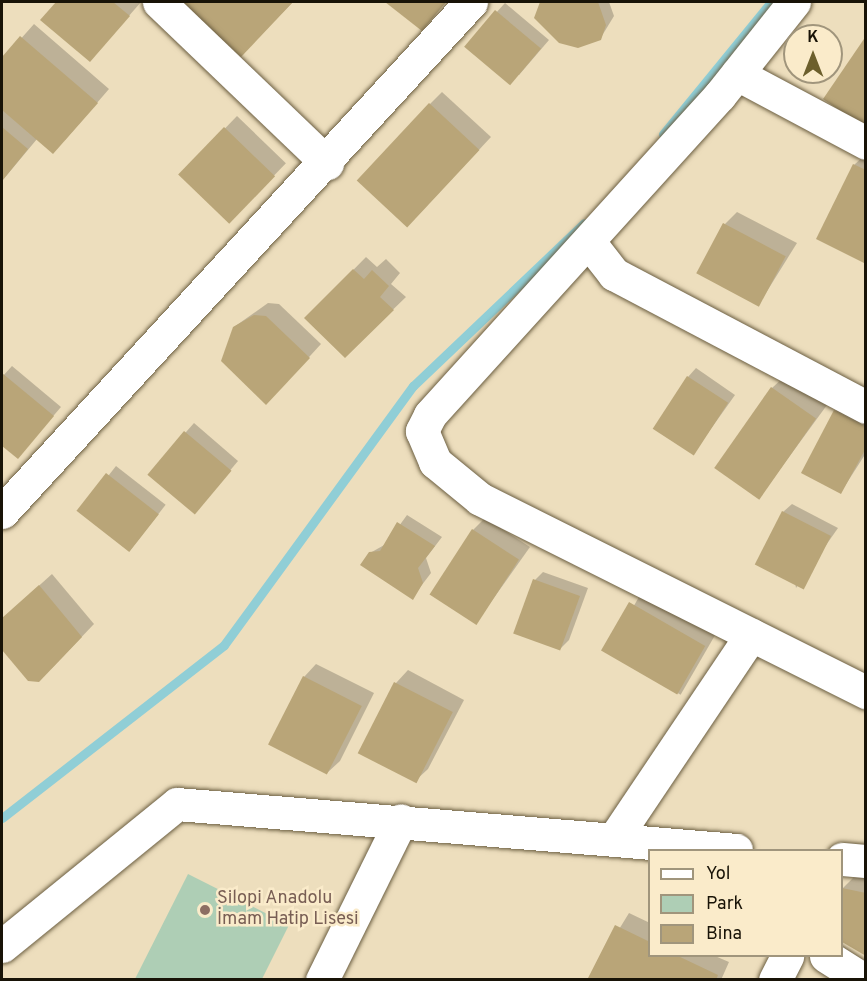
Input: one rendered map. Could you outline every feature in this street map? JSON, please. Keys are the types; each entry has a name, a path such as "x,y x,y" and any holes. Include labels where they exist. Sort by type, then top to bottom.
{"street":[{"path":"159,2 327,163"},
{"path":"2,512 327,163 471,2"},
{"path":"794,2 737,74 589,242 430,415 422,431 435,462 480,499 866,692"},
{"path":"737,74 866,143"},
{"path":"589,242 614,274 866,407"},
{"path":"614,839 751,635"},
{"path":"2,946 177,804 401,820 725,849"},
{"path":"322,980 401,820"},
{"path":"843,859 866,861"},
{"path":"775,980 786,957"},
{"path":"828,957 864,980"}],"green space":[{"path":"188,874 289,925 262,979 135,979"}],"building":[{"path":"56,2 113,2 130,16 90,62 40,20"},
{"path":"181,2 293,2 241,57"},
{"path":"385,2 446,2 422,31"},
{"path":"540,2 598,2 606,25 601,40 578,48 559,43 534,18"},
{"path":"495,10 541,49 510,85 464,47"},
{"path":"20,36 98,103 53,154 2,110 2,57"},
{"path":"866,36 866,128 823,99 833,84 843,84 843,70"},
{"path":"429,103 479,150 407,228 357,181"},
{"path":"2,127 28,149 2,181"},
{"path":"224,127 275,176 229,224 178,174"},
{"path":"853,164 866,170 866,264 816,239"},
{"path":"723,223 786,256 759,307 696,273"},
{"path":"353,269 364,279 372,270 389,286 380,297 394,310 345,358 304,318"},
{"path":"254,315 266,316 310,358 266,405 221,361 233,327"},
{"path":"2,373 54,416 18,459 2,446"},
{"path":"687,376 728,403 694,456 653,429"},
{"path":"771,387 816,419 759,500 714,468"},
{"path":"834,410 866,427 866,448 841,494 801,473"},
{"path":"184,431 231,471 195,515 147,475"},
{"path":"106,473 159,514 129,552 76,511"},
{"path":"782,511 831,536 804,589 755,564"},
{"path":"397,522 435,546 418,568 423,583 413,600 360,565 369,552 380,551"},
{"path":"472,529 519,559 476,625 430,594"},
{"path":"533,579 580,596 560,651 513,634"},
{"path":"39,585 82,637 39,682 28,681 2,650 2,618"},
{"path":"629,602 705,646 677,694 601,650"},
{"path":"303,676 362,706 327,775 268,745"},
{"path":"394,682 453,712 416,783 358,753"},
{"path":"843,888 866,893 866,956 843,943"},
{"path":"615,925 648,941 648,957 680,957 718,975 716,980 587,980"}],"waterway":[{"path":"663,134 771,2"},
{"path":"2,818 224,645 413,386 584,223"}],"place":[{"name":"Silopi Anadolu İmam Hatip Lisesi","path":"205,910"}]}
